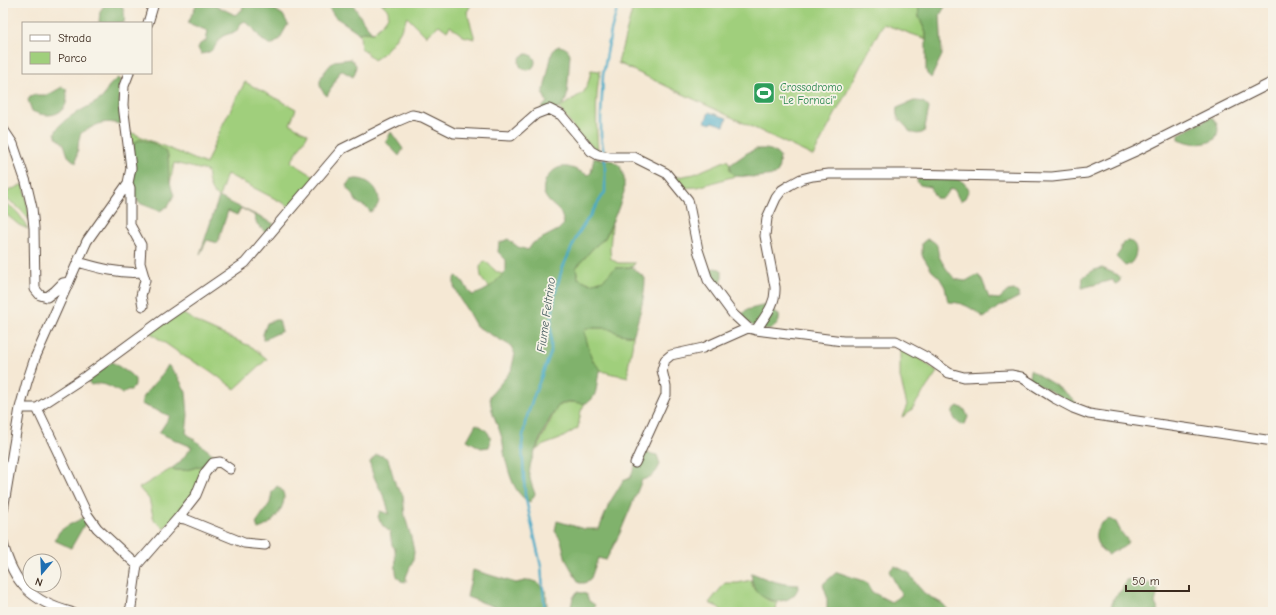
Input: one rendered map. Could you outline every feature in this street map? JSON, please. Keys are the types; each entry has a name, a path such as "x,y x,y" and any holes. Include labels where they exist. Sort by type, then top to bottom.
{"street":[{"path":"148,22 154,3"},
{"path":"3,510 20,408 26,382 87,241 128,183 131,168 123,105 124,86 129,74"},
{"path":"635,463 666,395 666,387 662,370 665,360 671,355 703,348 752,329 769,311 774,302 775,296 765,236 767,218 776,198 782,190 790,185 801,179 828,174 1052,177 1087,173 1136,151 1273,82"},
{"path":"20,408 37,408 86,376 164,318 245,263 342,149 412,115 418,116 454,133 511,136 536,114 549,110 561,115 591,151 598,155 610,157 634,157 666,173 688,200 698,250 708,280 733,314 752,329 843,341 896,341 926,357 949,373 964,377 1011,375 1022,377 1054,398 1089,414 1273,441"},
{"path":"3,129 13,144 26,182 32,208 34,228 35,289 40,295 47,297 63,282 68,282"},
{"path":"128,183 130,188 129,220 140,245 140,263 145,280 141,296 143,306"},
{"path":"78,262 106,270 135,273 142,272"},
{"path":"37,408 87,514 97,528 137,565"},
{"path":"129,612 137,565 196,495 205,473 213,463 220,462 230,469"},
{"path":"178,518 185,519 244,543 265,545"},
{"path":"3,543 13,570 23,586 33,596 42,602 71,612"}],"green space":[{"path":"106,3 119,3 124,12 124,22 99,22 100,11"},
{"path":"197,3 211,3 235,15 242,10 244,3 265,3 283,15 288,24 279,40 272,45 262,40 253,28 245,21 241,23 236,32 223,36 213,49 201,54 198,48 200,44 206,41 208,31 188,23"},
{"path":"326,3 352,3 365,24 373,33 358,33 335,17"},
{"path":"381,3 472,3 467,12 475,39 463,36 450,26 447,31 439,25 426,36 407,17 402,29 394,41 379,57 374,60 361,48 360,35 358,33 373,33 386,20 388,11"},
{"name":"Crossodromo \"Le Fornaci\"","path":"634,3 918,3 919,17 926,33 926,39 883,24 813,156 618,63"},
{"path":"918,3 947,3 940,15 942,55 931,78 927,74 926,70 926,33 919,17"},
{"path":"559,46 566,48 570,54 567,96 565,102 557,110 541,109 547,102 543,94 552,53 555,48"},
{"path":"527,54 534,59 535,62 530,69 527,70 520,65 519,62 524,55"},
{"path":"351,59 356,65 353,77 341,70 327,96 320,87 323,73 334,61"},
{"path":"591,70 600,71 596,111 598,151 578,134 559,108 584,92"},
{"path":"118,78 121,80 119,95 123,125 110,122 101,123 81,133 76,163 68,156 64,144 57,138 55,133 58,127 69,117 102,98 109,86"},
{"path":"245,82 296,109 290,124 308,134 291,162 317,178 291,207 227,174 219,197 211,190 207,171 174,163 170,184 168,175 168,155 164,150 132,147 130,132 206,164 222,126"},
{"path":"62,87 66,89 66,104 58,113 46,115 32,111 28,100 30,97 34,95 48,95"},
{"path":"914,101 923,102 929,108 924,132 920,134 909,131 898,119 896,112 897,108"},
{"path":"1212,117 1218,128 1214,140 1196,144 1179,139 1179,134"},
{"path":"391,132 403,149 399,156 386,142"},
{"path":"139,140 155,144 168,155 170,180 174,195 168,206 160,211 139,203 135,197 132,147 134,143"},
{"path":"756,149 766,149 772,151 780,157 778,172 775,175 757,177 735,176 730,171 730,165 747,153"},
{"path":"594,158 613,161 620,166 624,177 624,192 605,238 593,248 576,268 578,278 591,284 603,280 615,268 632,267 645,278 643,300 633,336 620,334 607,328 587,328 584,331 592,360 601,370 598,377 596,392 589,402 566,402 562,404 558,407 549,420 531,462 530,478 535,494 530,502 524,499 516,489 510,476 504,454 502,438 493,412 490,396 511,371 515,354 511,346 476,326 459,298 454,286 454,278 457,276 472,295 483,291 491,286 506,271 506,260 498,252 499,243 508,239 518,247 528,250 533,243 558,230 564,224 560,212 545,196 544,185 546,180 552,172 561,167 571,168 588,175 591,173"},
{"path":"727,160 730,165 730,171 735,176 698,187 680,188 672,178 694,174"},
{"path":"955,178 962,181 969,189 965,198 960,201 954,189 949,190 943,197 936,198 930,187 920,185 917,182 919,179"},
{"path":"355,179 369,183 377,192 379,198 378,203 370,212 367,208 357,202 347,187 350,180"},
{"path":"24,184 30,221 15,204 3,199 3,193"},
{"path":"219,197 274,224 266,233 257,224 254,215 241,208 237,215 228,211 218,243 207,240 200,254"},
{"path":"3,203 15,210 28,229 19,225 3,212"},
{"path":"612,224 610,250 611,259 618,263 635,263 632,267 615,268 603,280 591,284 578,278 576,268 593,248 605,238"},
{"path":"927,239 936,244 939,256 954,278 966,281 978,275 982,279 989,298 999,299 1008,291 1014,290 1018,293 1019,297 997,308 984,318 967,306 948,302 945,287 939,277 932,271 922,255 922,243"},
{"path":"1129,241 1135,246 1136,254 1132,262 1125,266 1116,257 1124,242"},
{"path":"484,261 495,271 503,274 490,288 481,277 480,267"},
{"path":"714,268 722,271 722,281 719,287 713,282 709,271"},
{"path":"1102,268 1118,275 1120,277 1120,281 1116,284 1113,280 1082,288 1083,277 1094,270"},
{"path":"766,305 770,310 779,315 779,322 775,326 770,329 763,330 746,322 743,313 746,310"},
{"path":"180,312 202,325 252,347 267,359 235,389 209,370 185,357 149,332"},
{"path":"279,320 282,331 263,340 263,334 267,323"},
{"path":"587,328 607,328 620,334 633,336 628,366 628,377 607,372 597,367 589,352 583,331"},
{"path":"900,345 909,350 937,372 910,412 902,417 907,405 900,377"},
{"path":"112,362 135,379 135,386 123,394 104,385 91,385 86,380"},
{"path":"168,365 178,377 186,392 188,415 186,433 215,456 207,465 186,470 171,469 179,463 192,447 159,433 170,416 141,404 146,393"},
{"path":"1030,370 1071,397 1076,402 1078,407 1029,379"},
{"path":"567,402 585,403 581,411 578,428 560,439 544,445 536,450 557,407"},
{"path":"958,406 965,410 968,417 965,424 962,425 956,421 953,415 953,410"},
{"path":"476,424 488,432 490,439 489,447 481,448 467,440"},
{"path":"641,452 657,455 660,464 653,475 642,480 620,533 606,560 598,558 591,578 585,583 579,583 566,560 561,540 555,531 557,521 584,529 599,529 610,502 623,481 630,478"},
{"path":"376,455 383,456 388,459 396,486 403,495 405,517 414,552 413,560 406,577 406,582 401,581 397,576 395,549 392,545 390,532 383,526 378,517 380,511 389,514 388,507 371,468 370,462"},
{"path":"207,465 193,498 164,528 154,520 149,499 139,488 171,469 186,470"},
{"path":"277,486 282,490 284,495 282,506 271,522 258,529 256,523 270,503 272,492"},
{"path":"85,517 87,520 71,548 54,540 60,531"},
{"path":"1110,519 1116,522 1128,541 1122,548 1109,555 1101,549 1098,544 1096,540 1096,531 1101,524"},
{"path":"895,566 909,573 925,594 943,604 950,612 827,612 827,596 823,584 837,572 866,582 872,592 891,602 902,595 889,571"},
{"path":"473,570 516,583 529,580 537,582 546,592 547,608 549,612 509,612 467,597"},
{"path":"752,573 775,582 799,585 795,593 789,599 780,601 772,600 764,597 757,591 753,583"},
{"path":"1135,579 1154,585 1158,591 1155,603 1159,612 1112,612 1111,607 1115,596 1122,590 1126,580"},
{"path":"751,580 753,587 768,600 777,602 776,612 723,612 718,607 709,603 725,583 738,583"},
{"path":"577,592 586,594 589,601 595,605 591,612 570,612 573,598"}],"water":[{"path":"709,112 727,118 724,126 712,122 711,124 705,122"}],"waterway":[{"name":"Fiume Feltrino","path":"545,612 541,566 525,495 522,444 525,423 551,352 551,324 555,294 562,269 578,234 605,192 605,162 601,136 603,75 611,31 619,3"}],"place":[{"name":"Crossodromo \"Le Fornaci\"","path":"764,93"}]}
